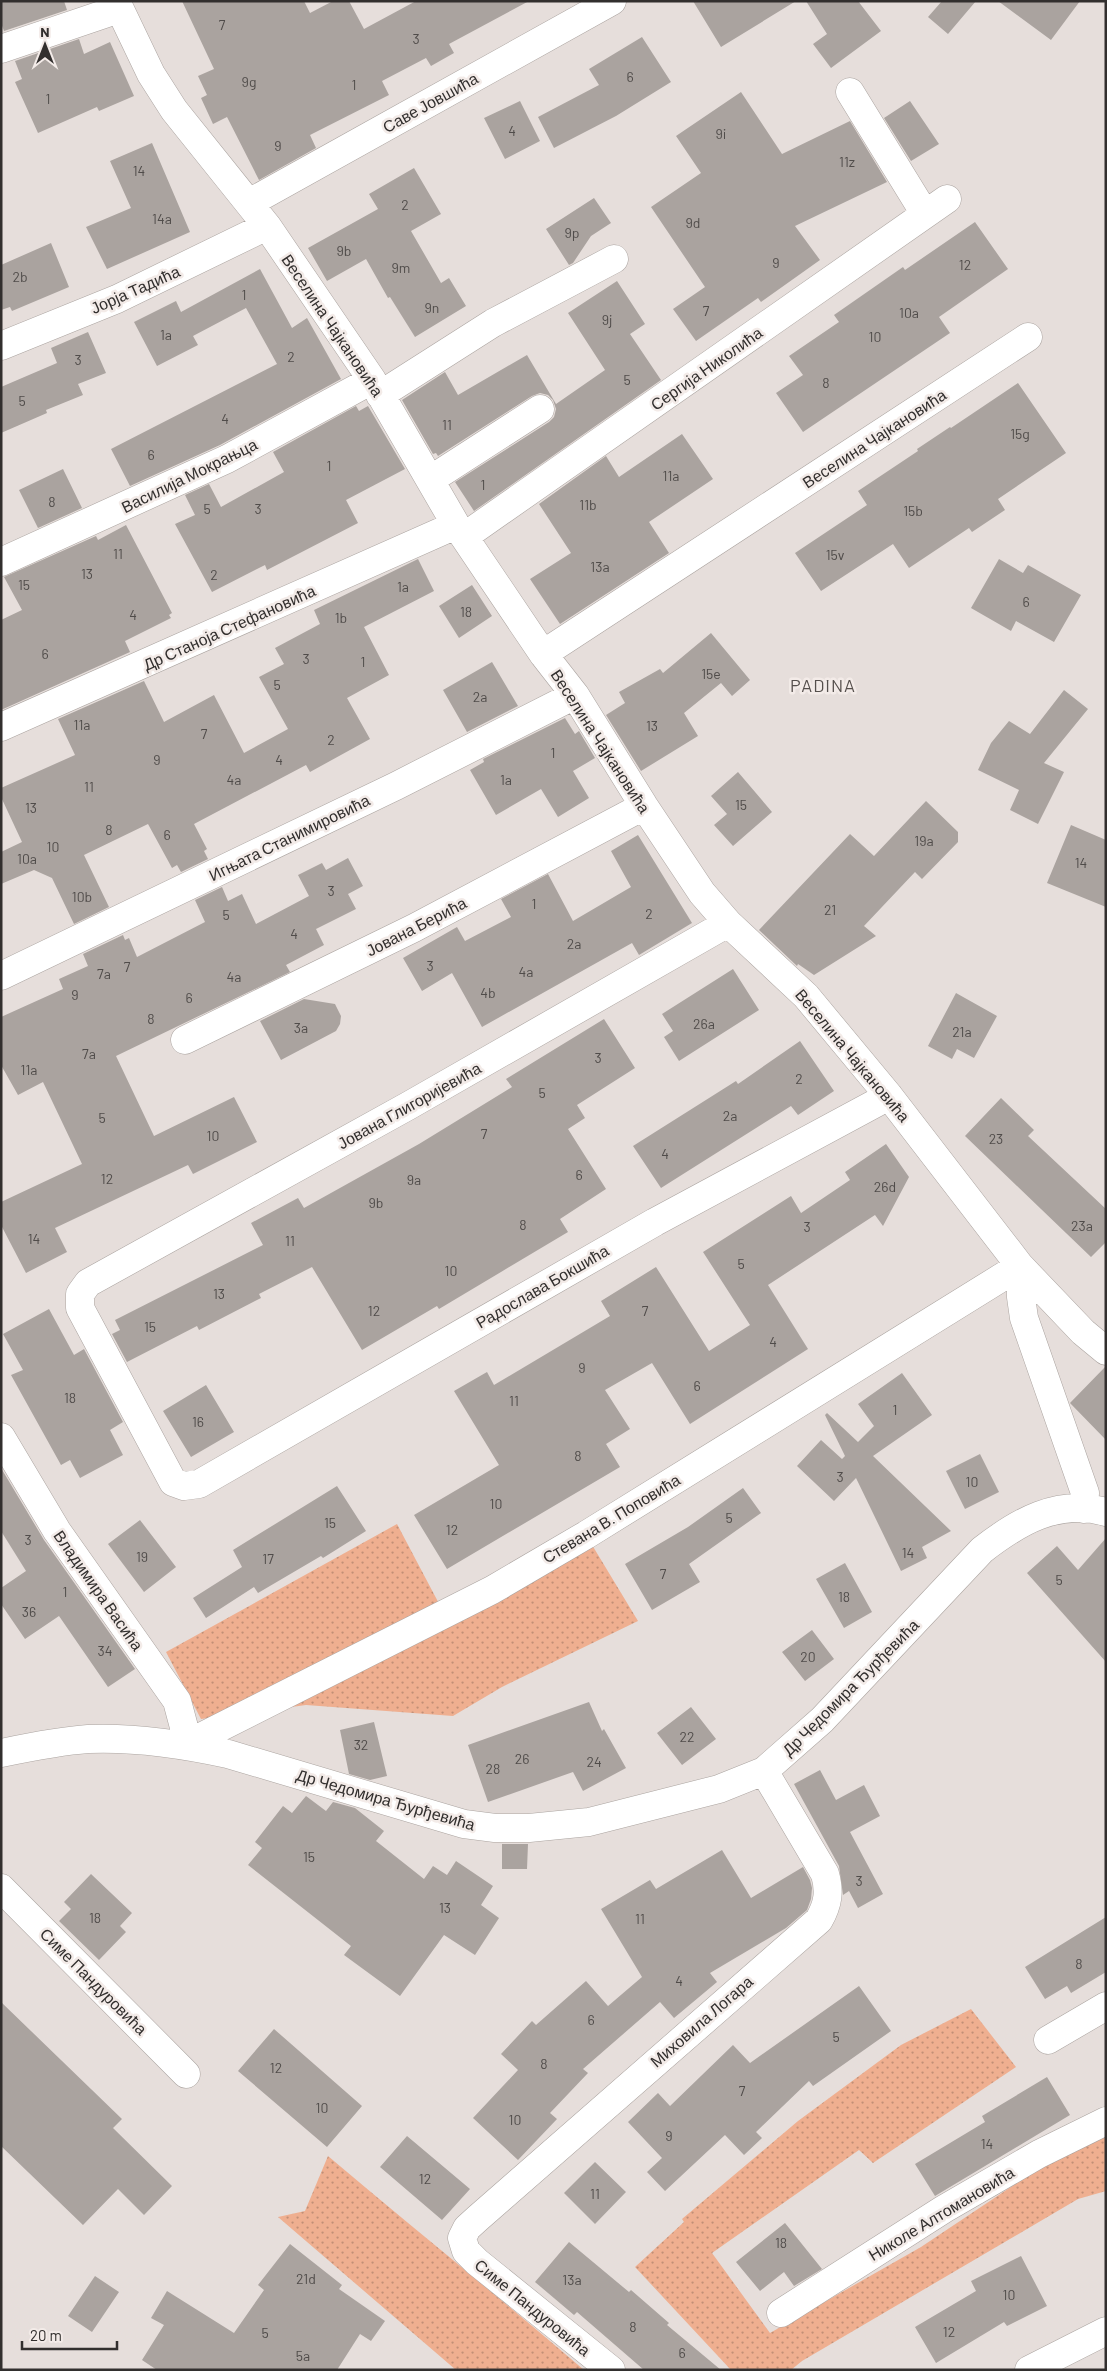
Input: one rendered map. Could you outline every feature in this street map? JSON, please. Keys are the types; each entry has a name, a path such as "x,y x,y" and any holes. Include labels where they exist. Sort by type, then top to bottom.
{"street":[{"name":"Саве Јовшића","path":"249,203 612,1"},
{"name":"Веселина Чајкановића","path":"117,5 151,74 174,110 267,226 376,387 461,531 543,654 575,695 644,806 702,893 728,924 806,996 889,1096 1020,1266 1083,1332 1106,1351"},
{"path":"1,49 117,5"},
{"path":"850,92 925,214"},
{"name":"Сергија Николића","path":"461,531 947,199"},
{"name":"Јорја Тадића","path":"1,346 117,299 267,226"},
{"name":"Василија Мокрањца","path":"1,562 227,459 376,387 614,259"},
{"name":"Веселина Чајкановића","path":"543,654 1028,337"},
{"path":"430,480 540,409"},
{"name":"Др Станоја Стефановића","path":"1,727 461,531"},
{"name":"Игњата Станимировића","path":"1,976 396,786 575,695"},
{"name":"Јована Берића","path":"185,1040 414,928 644,806"},
{"name":"Јована Глигоријевића","path":"199,1484 184,1486 173,1482 80,1308 80,1294 88,1283 399,1111 728,924"},
{"name":"Радослава Бокшића","path":"199,1484 655,1222 889,1096"},
{"name":"Др Чедомира Ђурђевића","path":"1020,1266 1020,1297 1024,1318 1085,1493 1095,1511"},
{"name":"Стевана В. Поповића","path":"189,1746 199,1738 492,1590 1020,1266"},
{"name":"Владимира Васића","path":"1,1437 56,1531 177,1701 189,1746"},
{"name":"Др Чедомира Ђурђевића","path":"1,1753 87,1739 116,1739 189,1746 228,1754 464,1824 494,1828 529,1828 589,1822 719,1789 764,1771 809,1733 982,1550 1024,1520 1066,1509 1095,1511"},
{"name":"Миховила Логара","path":"462,2238 467,2228 478,2218 819,1920 827,1906 829,1893 825,1874 764,1771"},
{"name":"Симе Пандуровића","path":"1,1888 186,2074"},
{"path":"1048,2040 1106,2006"},
{"name":"Николе Алтомановића","path":"781,2313 944,2209 1039,2154 1106,2121"},
{"name":"Симе Пандуровића","path":"462,2238 466,2251 477,2262 611,2370"},
{"path":"1029,2370 1106,2331"}],"shaded area":[{"path":"397,1524 445,1615 586,1535 638,1621 502,1687 453,1716 306,1705 201,1719 166,1652"},
{"path":"971,2009 1016,2067 873,2163 859,2150 712,2253 770,2333 921,2247 1065,2151 1106,2135 1106,2191 1078,2199 802,2361 791,2370 731,2370 635,2267 684,2222 682,2219 798,2121 901,2045"},
{"path":"328,2156 584,2370 456,2370 278,2217 305,2211"}],"building":[{"path":"1,1 64,1 67,10 4,31 1,23"},
{"path":"182,1 304,1 310,13 333,1 349,1 364,29 416,1 529,1 449,44 454,53 431,66 426,58 382,81 389,95 310,135 316,148 259,180 227,117 213,124 201,98 207,95 198,76 214,69"},
{"path":"693,1 796,1 721,47"},
{"path":"806,1 858,1 881,31 831,68 813,44 827,34"},
{"path":"942,1 976,1 948,34 928,17"},
{"path":"998,1 1080,1 1051,40"},
{"path":"642,37 671,82 616,116 554,148 538,117 599,85 589,69"},
{"path":"79,39 84,54 110,42 134,96 99,111 97,107 38,133 15,82 22,79 15,61"},
{"path":"741,92 782,154 850,121 887,182 795,226 820,260 761,302 758,298 696,341 673,309 705,287 651,207 701,173 676,136"},
{"path":"520,101 540,141 505,159 484,118"},
{"path":"910,101 939,144 911,161 884,118"},
{"path":"152,143 190,232 107,269 86,227 131,208 110,161"},
{"path":"414,168 441,214 411,231 441,283 449,278 466,306 415,337 390,297 388,298 366,259 327,281 308,248 378,209 369,194"},
{"path":"594,198 611,223 591,236 573,263 569,265 546,229"},
{"path":"975,222 1008,269 939,317 950,333 803,432 776,393 803,375 789,356 839,322 834,315 903,267 905,270"},
{"path":"51,243 69,287 12,311 10,307 1,310 1,265"},
{"path":"260,269 292,328 307,318 341,379 220,445 130,486 111,449 277,364 246,308 193,336 198,345 157,366 134,322 176,301 181,312"},
{"path":"617,281 645,324 630,334 661,380 474,511 455,482 549,422 554,417 556,409 553,400 548,395 540,393 532,396 438,456 436,453 433,454 402,400 445,372 458,395 527,355 556,404 605,370 568,313"},
{"path":"88,332 106,373 78,384 83,395 46,410 47,413 1,433 1,387 57,363 51,348"},
{"path":"1018,383 1066,453 998,499 1005,510 972,532 969,528 909,568 893,544 821,591 795,553 867,505 858,491 918,451 917,449"},
{"path":"356,406 359,411 368,406 405,469 346,500 358,523 267,570 265,565 212,592 175,524 195,515 185,495 209,484 221,507 284,472 273,452"},
{"path":"682,434 713,479 649,522 669,553 560,624 530,579 571,553 539,504 606,456 619,477"},
{"path":"63,469 82,508 38,528 19,490"},
{"path":"126,525 172,613 169,615 171,618 125,641 130,652 1,710 1,620 22,610 4,577 96,536 98,540"},
{"path":"418,559 434,591 364,627 389,675 347,698 370,739 310,772 306,765 194,824 207,849 204,851 208,859 181,872 177,865 172,868 148,824 84,855 109,907 74,924 52,878 34,870 1,884 1,852 22,842 1,797 1,788 75,755 58,719 144,681 164,722 214,695 244,753 288,729 259,677 284,664 275,648 320,624 314,610"},
{"path":"999,559 1023,573 1028,565 1081,595 1054,642 1016,621 1011,631 971,608"},
{"path":"472,585 492,616 459,638 439,606"},
{"path":"711,633 750,680 732,696 721,683 684,713 698,736 641,771 606,715 625,703 619,692 660,669 663,673"},
{"path":"492,662 518,706 467,732 443,690"},
{"path":"1064,690 1088,709 1044,763 1064,772 1038,824 1010,810 1019,790 978,770 991,743 1009,721 1030,734"},
{"path":"565,718 575,734 579,731 595,758 573,771 589,798 558,817 541,789 496,815 470,770 484,762 483,759"},
{"path":"738,772 772,812 733,846 714,825 727,814 711,796"},
{"path":"926,801 958,832 958,842 922,879 915,872 864,926 876,936 814,975 798,964 797,966 759,930 850,834 874,856"},
{"path":"1071,825 1106,840 1106,907 1047,883"},
{"path":"638,835 692,923 639,955 632,943 482,1027 452,973 422,991 403,958 457,927 465,941 511,917 501,899 548,874 573,921 631,887 611,851"},
{"path":"348,858 363,886 348,894 356,909 316,929 324,945 286,965 290,972 116,1056 154,1136 234,1097 257,1142 193,1174 188,1165 55,1228 67,1252 26,1273 1,1225 1,1202 82,1164 43,1082 18,1095 1,1065 1,1017 63,989 59,979 88,966 83,954 123,935 125,940 129,938 137,957 205,922 195,900 222,887 228,901 242,894 256,924 309,896 298,875 322,863 326,870"},
{"path":"733,969 759,1010 679,1061 664,1037 673,1031 662,1014"},
{"path":"956,993 997,1016 974,1058 957,1049 952,1059 928,1046"},
{"path":"304,999 335,1004 341,1016 340,1024 336,1031 281,1060 260,1021"},
{"path":"604,1019 635,1068 577,1105 585,1118 568,1129 606,1189 560,1219 568,1232 439,1309 437,1306 362,1350 312,1267 259,1294 261,1298 199,1330 197,1326 127,1362 112,1334 120,1330 115,1320 263,1245 251,1223 298,1198 304,1208 419,1144 512,1087 506,1079"},
{"path":"800,1041 834,1091 798,1115 791,1106 661,1188 633,1146 736,1081 738,1084"},
{"path":"1001,1098 1034,1130 1028,1136 1106,1209 1106,1242 1091,1257 965,1136"},
{"path":"886,1144 909,1177 883,1226 875,1215 768,1285 808,1349 690,1424 652,1363 605,1390 630,1429 606,1444 620,1467 447,1569 414,1515 499,1465 454,1391 487,1372 494,1385 610,1316 601,1301 656,1267 709,1351 750,1325 703,1252 791,1196 801,1213 850,1180 845,1172"},
{"path":"49,1309 74,1355 84,1349 123,1422 110,1430 123,1455 80,1478 70,1460 61,1465 11,1375 23,1370 3,1334"},
{"path":"1106,1366 1106,1440 1070,1403"},
{"path":"902,1373 932,1415 873,1456 951,1531 922,1547 927,1558 901,1571 856,1478 834,1501 797,1466 821,1440 842,1459 845,1456 825,1415 827,1413 858,1442 874,1426 858,1404"},
{"path":"206,1385 234,1432 191,1457 163,1411"},
{"path":"980,1454 999,1492 965,1509 946,1471"},
{"path":"1,1468 44,1540 135,1669 108,1687 59,1616 25,1639 1,1604 1,1588 26,1571 1,1531"},
{"path":"337,1486 366,1531 323,1558 321,1556 258,1593 254,1587 206,1618 193,1598 242,1567 233,1550"},
{"path":"743,1488 761,1513 689,1564 700,1582 652,1610 625,1564 688,1527"},
{"path":"140,1520 176,1567 144,1592 108,1544"},
{"path":"1106,1538 1106,1662 1027,1573 1057,1546 1078,1570"},
{"path":"845,1563 872,1612 844,1628 816,1579"},
{"path":"812,1630 834,1659 805,1681 782,1652"},
{"path":"589,1702 602,1731 604,1729 626,1768 583,1791 573,1772 488,1802 468,1745"},
{"path":"691,1707 716,1739 682,1765 657,1733"},
{"path":"374,1722 387,1776 370,1780 349,1774 340,1730"},
{"path":"820,1770 836,1800 864,1785 880,1816 850,1832 883,1894 858,1908 849,1891 843,1895 839,1866 794,1784"},
{"path":"306,1796 326,1811 333,1802 355,1808 384,1831 376,1841 424,1879 433,1866 447,1875 456,1861 493,1886 481,1905 499,1918 475,1955 444,1935 400,1996 344,1955 351,1946 248,1865 262,1848 255,1842 283,1806 292,1813"},
{"path":"502,1844 528,1844 527,1869 502,1869"},
{"path":"722,1850 751,1898 803,1867 812,1888 807,1910 786,1928 710,1973 717,1982 674,2018 660,2002 583,2069 588,2073 550,2113 557,2119 518,2160 473,2118 518,2070 501,2054 532,2021 536,2025 586,1981 608,2006 642,1977 601,1909 650,1880 656,1889"},
{"path":"91,1874 132,1913 120,1926 126,1932 99,1960 59,1921 71,1909 64,1902"},
{"path":"1106,1917 1106,1972 1071,1993 1067,1986 1045,1999 1025,1967"},
{"path":"859,1986 891,2031 813,2086 809,2081 756,2132 762,2138 744,2155 725,2135 665,2191 647,2172 662,2158 628,2122 658,2093 670,2106 733,2045 750,2063"},
{"path":"1,2002 122,2119 113,2128 172,2186 144,2215 118,2189 83,2225 1,2146"},
{"path":"274,2029 362,2106 327,2147 238,2071"},
{"path":"1047,2077 1070,2115 935,2196 915,2164 985,2122 982,2116"},
{"path":"407,2136 470,2189 442,2220 380,2167"},
{"path":"595,2162 626,2192 595,2224 564,2193"},
{"path":"785,2223 822,2269 794,2286 784,2272 760,2291 736,2262"},
{"path":"569,2242 629,2292 631,2290 669,2323 667,2325 721,2370 644,2370 577,2312 574,2315 535,2282"},
{"path":"290,2244 342,2285 339,2289 385,2321 371,2341 360,2334 337,2370 157,2370 142,2360 164,2325 151,2318 167,2291 234,2333 264,2290 258,2285"},
{"path":"1021,2256 1047,2306 1007,2326 1004,2322 936,2363 915,2327 976,2291 971,2281"},
{"path":"95,2276 119,2292 92,2332 68,2316"}],"district":[{"name":"PADINA","path":"823,685"}]}
